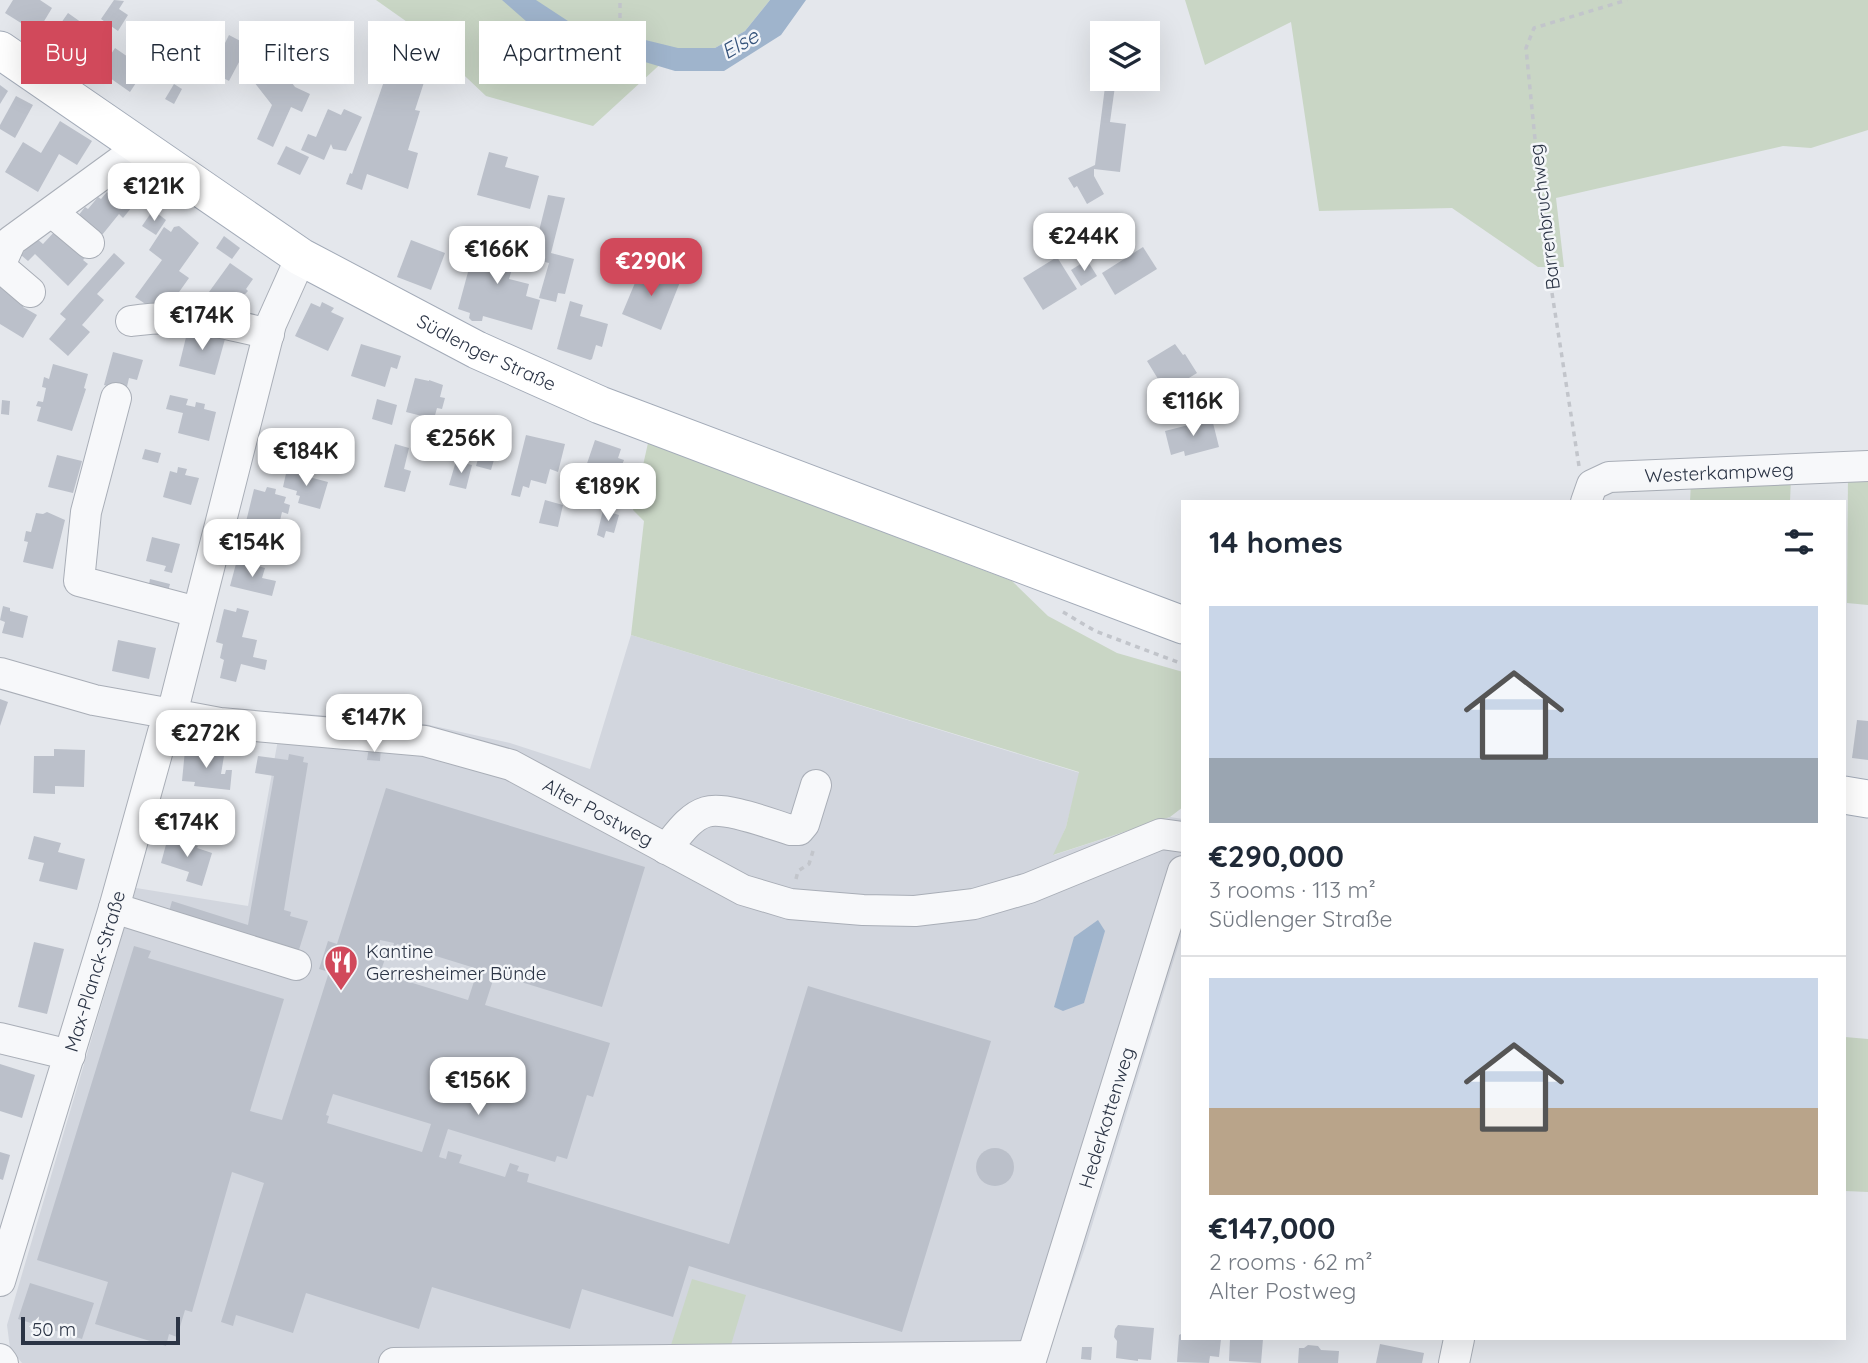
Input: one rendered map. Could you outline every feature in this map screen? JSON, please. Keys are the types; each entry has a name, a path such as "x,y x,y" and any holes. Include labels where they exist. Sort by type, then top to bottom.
{"main road":[{"name":"Südlenger Straße","path":"0,50 300,257 477,350 600,405 1181,624"},
{"name":"Südlenger Straße","path":"1018,564 1090,609 1133,629 1181,646"},
{"path":"1846,795 1868,799"}],"street":[{"path":"30,292 3,269 2,261 11,241 141,147"},
{"path":"52,212 89,243"},
{"name":"Max-Planck-Straße","path":"0,1281 114,908 163,732 172,714 269,334 300,257"},
{"path":"131,321 205,319 269,334"},
{"path":"116,398 86,512 79,581 197,612"},
{"name":"Westerkampweg","path":"1583,489 1609,477 1868,466"},
{"name":"Alter Postweg","path":"0,673 94,700 220,723 425,741 511,765 743,890 790,904 915,911 974,904 1029,888 1161,834 1181,837"},
{"path":"666,849 691,821 705,812 722,811 799,830 804,824 816,785"},
{"name":"Hederkottenweg","path":"1030,1360 1181,877"},
{"path":"114,908 296,965"},
{"path":"0,1038 70,1055"},
{"path":"1454,1363 1459,1340"},
{"path":"0,1359 4,1363"},
{"path":"394,1363 1030,1360"}],"path":[{"path":"620,0 620,21"},
{"name":"Barrenbruchweg","path":"1583,489 1547,261 1526,48 1534,28 1627,0"}],"shaded area":[{"path":"631,635 1080,773 1066,827 1054,855 1170,817 1181,819 1181,936 1085,1248 1048,1354 1014,1363 22,1363 10,1348 7,1325 136,888 248,906 283,712 425,724 510,743 590,769"}],"green space":[{"path":"376,0 770,0 745,31 715,48 678,48 646,77 646,21 479,21 479,84 639,84 593,126 486,96 465,76 465,21 406,21"},
{"path":"1185,0 1868,0 1868,130 1811,148 1783,146 1556,198 1564,267 1538,267 1452,208 1319,211 1291,22 1205,65"},
{"path":"648,443 1012,581 1048,616 1117,653 1181,671 1181,809 1170,817 1053,855 1066,827 1079,772 631,635 644,521 633,510"},
{"path":"1848,474 1868,474 1868,605 1847,603"},
{"path":"1791,477 1790,500 1690,500 1691,481"},
{"path":"1846,1037 1868,1039 1868,1192 1846,1191"},
{"path":"692,1279 746,1295 731,1345 671,1345"}],"water":[{"path":"502,0 536,0 568,21 526,21"},
{"name":"Else","path":"770,0 806,0 781,35 724,71 675,71 646,62 646,40 678,48 715,48 745,31"},
{"path":"1098,920 1105,931 1084,1003 1063,1011 1054,1007 1074,937"}],"building":[{"path":"13,0 40,0 52,8 44,21 21,23 5,13"},
{"path":"114,0 124,1 119,9 128,15 118,31 112,27 112,21 101,19"},
{"path":"68,13 79,21 62,21"},
{"path":"229,35 239,40 239,62 229,81 225,79 225,43"},
{"path":"115,48 126,56 126,84 135,84 130,92 112,79 112,53"},
{"path":"174,84 182,89 174,104 165,99"},
{"path":"256,84 293,84 310,94 302,112 291,107 273,147 257,139 272,105"},
{"path":"383,84 423,84 415,110 420,111 408,150 418,153 408,189 367,174 362,190 346,184 350,173 352,174"},
{"path":"0,85 8,91 0,104"},
{"path":"1104,91 1114,91 1110,122 1126,124 1120,172 1094,169 1094,176 1104,194 1087,204 1077,186 1074,188 1068,178 1095,165"},
{"path":"16,96 33,105 15,138 0,129 0,125"},
{"path":"328,109 341,115 344,109 362,117 346,151 333,149 331,144 324,160 301,150 308,134 316,137"},
{"path":"60,121 92,141 77,165 59,154 38,192 5,172 23,142 41,153"},
{"path":"286,146 309,157 300,175 277,164"},
{"path":"489,152 508,157 505,167 539,176 530,209 477,195"},
{"path":"120,180 140,197 123,218 119,214 102,235 78,216 98,197 101,199 107,192 109,194"},
{"path":"548,195 565,198 551,253 574,259 565,294 558,293 556,302 539,298 549,263 532,259"},
{"path":"153,210 166,220 156,235 142,226"},
{"path":"179,226 199,243 179,271 189,278 167,309 157,303 153,309 135,297 162,260 149,250 164,227 171,232 174,227"},
{"path":"57,229 88,264 68,286 35,254 28,261 21,255 36,238 43,244"},
{"path":"478,235 519,246 509,279 529,284 526,296 540,300 532,330 483,316 482,321 472,321 469,318 470,313 458,309"},
{"path":"224,236 240,248 232,259 216,248"},
{"path":"411,240 445,253 431,290 397,277"},
{"path":"452,241 459,243 457,251 451,249"},
{"path":"1143,247 1157,269 1115,295 1102,273"},
{"path":"114,253 125,263 97,294 104,300 82,325 90,332 68,356 49,339 66,319 60,314"},
{"path":"1057,257 1077,289 1043,310 1023,278"},
{"path":"1087,260 1097,276 1081,286 1071,270"},
{"path":"230,263 253,279 246,289 248,291 232,308 209,292"},
{"path":"642,266 680,282 661,330 622,314"},
{"path":"0,284 24,304 23,307 37,315 23,338 0,324"},
{"path":"570,301 583,305 580,316 608,324 602,347 596,345 590,360 557,349"},
{"path":"322,302 334,308 331,312 344,318 328,351 295,336 311,303 320,307"},
{"path":"188,329 225,339 215,375 179,366"},
{"path":"361,344 401,356 397,369 391,367 385,387 351,376"},
{"path":"1175,344 1197,373 1166,392 1147,361"},
{"path":"113,352 143,360 137,380 129,378 126,391 104,385"},
{"path":"53,364 88,374 84,388 86,389 72,431 37,421 41,407 36,406 38,401 43,402 46,388 42,387 44,377 49,379"},
{"path":"415,378 443,385 440,397 445,398 442,409 437,408 434,419 406,412"},
{"path":"170,395 188,399 186,405 195,407 196,402 205,404 204,409 216,412 209,441 178,433 183,413 166,409"},
{"path":"377,399 397,405 392,425 372,419"},
{"path":"2,400 10,401 9,415 1,414"},
{"path":"475,418 489,421 493,419 503,425 500,436 506,437 503,447 498,446 491,470 476,466 480,452 467,448"},
{"path":"1212,419 1219,447 1185,456 1184,451 1171,455 1165,431"},
{"path":"271,428 308,437 303,454 308,455 308,458 303,457 301,465 264,455"},
{"path":"526,435 565,444 558,472 550,469 546,484 531,480 529,488 523,486 520,497 511,495"},
{"path":"595,440 621,449 618,458 624,460 620,470 614,468 605,496 579,487"},
{"path":"395,444 409,448 404,469 411,471 405,492 384,487"},
{"path":"145,449 161,453 158,463 142,459"},
{"path":"57,455 82,461 73,493 48,487"},
{"path":"456,461 472,465 466,489 449,485"},
{"path":"178,467 187,469 185,475 199,478 191,505 163,497 170,471 177,473"},
{"path":"287,469 328,482 320,509 298,503 300,496 296,495 297,491 283,487"},
{"path":"267,487 276,489 275,494 286,497 284,503 290,505 288,514 282,512 276,538 244,530 254,489 265,492"},
{"path":"545,500 563,505 558,527 539,523"},
{"path":"603,510 619,515 614,533 606,531 604,538 597,535"},
{"path":"47,512 65,520 53,569 23,562 28,542 24,541 26,531 31,532 36,513"},
{"path":"152,537 180,544 172,573 164,571 166,566 146,561"},
{"path":"237,560 265,568 262,578 276,581 272,596 230,586"},
{"path":"150,579 170,584 167,595 148,590"},
{"path":"3,606 28,616 23,638 2,633 5,622 0,620"},
{"path":"237,608 249,611 242,637 257,640 253,657 267,660 265,670 241,664 236,682 220,678 224,660 220,658 223,644 216,642 224,609 236,612"},
{"path":"118,640 156,648 149,679 112,671"},
{"path":"0,699 8,702 0,726"},
{"path":"1857,720 1868,721 1868,760 1852,758"},
{"path":"197,747 208,748 208,753 224,756 221,774 232,770 230,790 194,786 195,782 182,781 185,750 196,752"},
{"path":"369,747 381,748 380,761 367,760"},
{"path":"54,749 85,750 84,787 55,786 55,794 33,793 34,756 54,756"},
{"path":"289,754 304,757 303,762 308,763 284,910 291,912 290,916 308,921 297,956 168,915 172,901 248,925 274,776 255,773 258,756 288,760"},
{"path":"386,788 645,867 602,1007 495,974 485,1005 610,1043 593,1097 587,1095 567,1159 557,1156 555,1162 448,1129 439,1157 446,1159 448,1151 462,1155 459,1163 505,1177 510,1163 519,1166 517,1171 529,1174 527,1182 729,1244 808,986 991,1041 902,1332 689,1266 673,1317 582,1289 570,1329 432,1287 419,1329 306,1293 293,1333 236,1315 233,1326 221,1322 264,1183 232,1172 192,1312 185,1310 177,1337 169,1334 166,1346 95,1324 108,1282 37,1260 134,946 151,951 148,958 284,999 250,1111 282,1120 329,972 319,969 328,941 337,944","holes":["380,940 394,943 393,947 397,944 478,969 468,1000 380,973 385,959 390,960 392,952 378,948","333,1094 431,1124 422,1152 327,1123 329,1116 326,1115"]},
{"path":"183,835 192,838 190,844 212,853 202,886 186,881 189,872 161,863 168,837 181,841"},
{"path":"34,836 61,843 58,852 85,859 77,890 39,881 44,863 28,859"},
{"path":"34,942 64,949 47,1014 18,1007"},
{"path":"0,1064 35,1075 22,1118 0,1111"},
{"path":"995,1148 1008,1154 1014,1167 1008,1180 995,1186 982,1180 976,1167 982,1154"},
{"path":"0,1152 10,1155 3,1180 0,1179"},
{"path":"30,1283 94,1303 82,1339 18,1319"},
{"path":"1118,1325 1154,1328 1151,1360 1116,1358 1117,1341 1114,1337"},
{"path":"1181,1334 1181,1340 1221,1340 1219,1357 1210,1356 1209,1363 1177,1362"},
{"path":"1230,1340 1263,1340 1261,1363 1229,1361"},
{"path":"1380,1344 1424,1353 1422,1363 1376,1363"},
{"path":"1318,1346 1321,1350 1339,1351 1338,1363 1298,1363 1299,1348"},
{"path":"1082,1347 1092,1347 1091,1360 1081,1359"}],"place":[{"name":"Kantine Gerresheimer Bünde","path":"341,992"}]}
